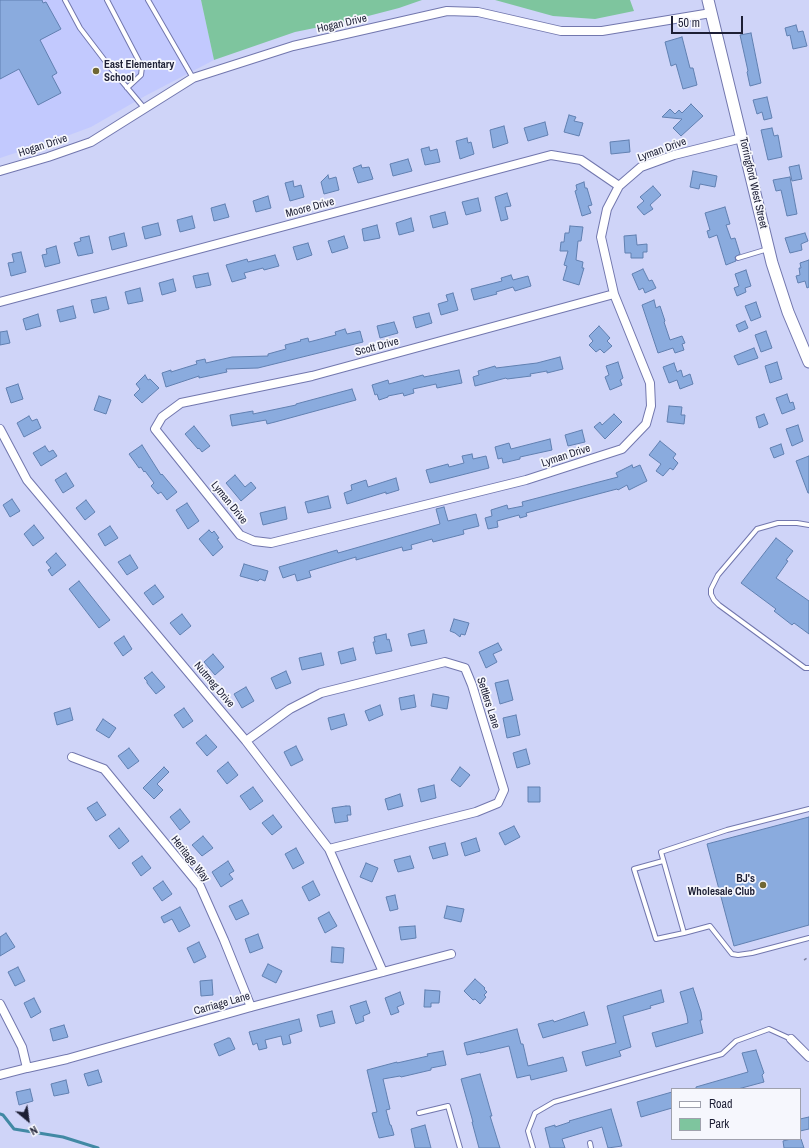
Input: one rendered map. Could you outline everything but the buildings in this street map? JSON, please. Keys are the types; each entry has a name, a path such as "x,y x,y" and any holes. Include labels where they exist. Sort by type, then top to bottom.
{"main road":[{"name":"Torringford West Street","path":"708,0 779,286 809,362"}],"street":[{"name":"Hogan Drive","path":"0,171 48,157 91,142 193,78 293,46 447,11 478,12 561,31 602,31 711,13"},
{"name":"Lyman Drive","path":"155,429 240,535 254,541 271,543 526,480 622,449 646,424 651,406 650,382 614,294 601,237 607,209 619,186 640,167 674,155 742,138"},
{"name":"Moore Drive","path":"0,302 551,155 581,160 619,186"},
{"name":"Scott Drive","path":"155,429 162,417 181,403 312,376 614,294"},
{"name":"Nutmeg Drive","path":"0,429 27,480 246,741 329,849 384,972"},
{"name":"Settlers Lane","path":"246,741 290,709 321,693 445,662 464,668 472,685 504,790 498,803 476,812 329,849"},
{"name":"Heritage Way","path":"72,757 104,769 200,886 251,1007"},
{"name":"Carriage Lane","path":"0,1075 67,1059 251,1007 451,954"},
{"path":"0,1004 22,1047 27,1068"},
{"path":"791,1039 809,1057"}],"lane":[{"path":"65,0 80,28 145,109"},
{"path":"107,0 142,67 141,75 127,88"},
{"path":"148,0 193,78"},
{"path":"738,258 769,249"},
{"path":"809,525 778,523 757,529 718,575 711,589 711,594 719,605 805,668 809,668"},
{"path":"684,933 661,852 727,830 809,809"},
{"path":"664,861 634,869 656,939 710,926 732,954 738,955 752,953 809,938"},
{"path":"533,1148 528,1131 535,1113 554,1102 722,1054 736,1041 769,1029 791,1039"},
{"path":"420,1113 448,1106 460,1148"}],"path":[{"path":"804,960 809,957"}],"shaded area":[{"name":"East Elementary School","path":"0,0 201,0 214,60 145,96 91,127 0,158"}],"green space":[{"path":"201,0 422,0 399,8 349,21 295,32 214,60"},
{"path":"495,0 630,0 634,11 595,19 553,16"}],"waterway":[{"path":"0,1114 3,1115 14,1129 63,1137 98,1148"}],"place":[{"name":"East Elementary School","path":"96,71"},
{"name":"BJ's Wholesale Club","path":"763,885"}]}
